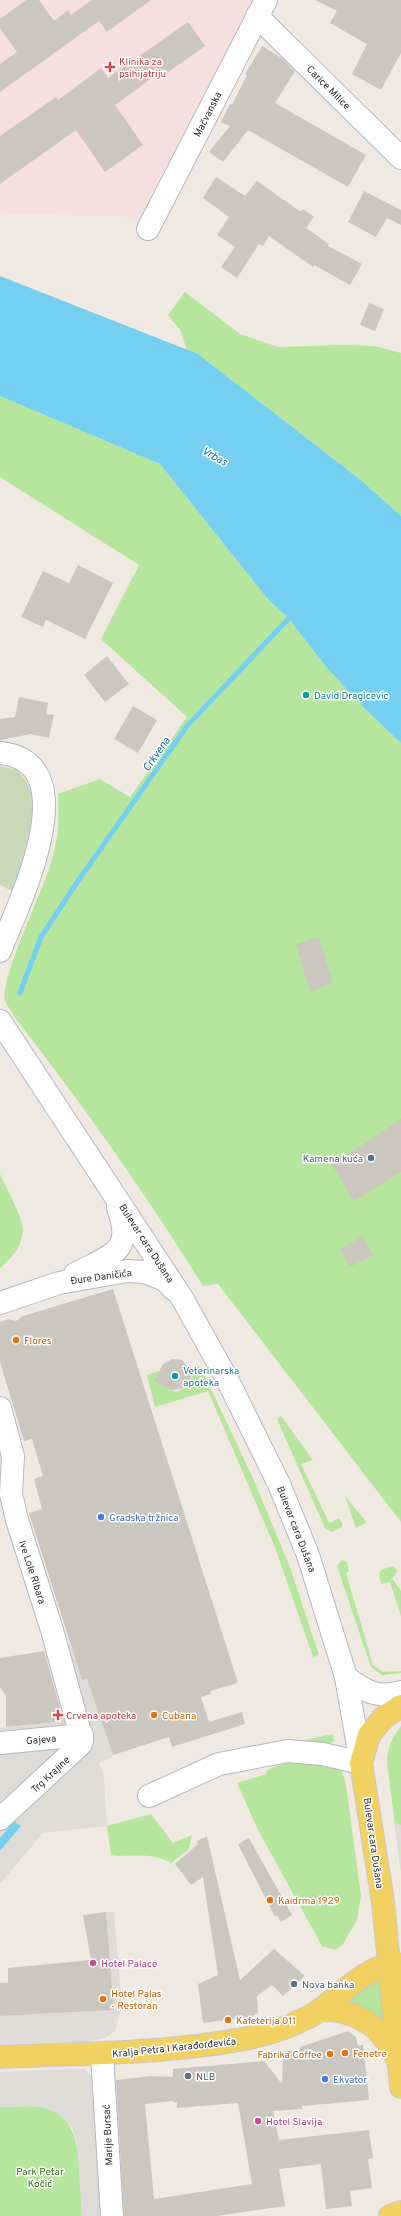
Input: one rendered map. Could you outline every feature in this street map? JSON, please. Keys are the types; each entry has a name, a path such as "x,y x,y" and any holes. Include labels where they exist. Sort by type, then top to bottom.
{"main road":[{"path":"361,1763 369,1735 383,1718 401,1706"},
{"name":"Bulevar cara Dušana","path":"361,1763 382,1894 396,1965 398,2059 401,2087"},
{"name":"Kralja Petra I Karađorđevića","path":"0,2057 72,2054 102,2055 216,2044 252,2037 289,2026 319,2010 329,2000 369,1972 396,1965"},
{"path":"319,2010 336,2010 365,2020 385,2038 398,2059"},
{"name":"Bulevar cara Dušana","path":"398,2059 401,2034"}],"street":[{"name":"Carice Milice","path":"262,8 401,158"},
{"name":"Mačvanska","path":"148,229 262,8"},
{"path":"0,753 20,757 34,771 39,781 44,802 39,852 0,951"},
{"name":"Bulevar cara Dušana","path":"0,1021 109,1184 182,1298 226,1377 287,1499 308,1555 346,1677 361,1763"},
{"name":"Đure Daničića","path":"0,1302 59,1282 117,1251 122,1244 125,1229 109,1184"},
{"name":"Đure Daničića","path":"59,1282 127,1271 137,1271 165,1280 182,1298"},
{"name":"Ive Lole Ribara","path":"0,1408 14,1456 11,1494 15,1513 58,1648 82,1735"},
{"path":"346,1677 363,1690 374,1694 401,1692"},
{"name":"Gajeva","path":"0,1742 82,1735"},
{"name":"Trg Krajine","path":"4,1810 81,1744 82,1735"},
{"path":"149,1796 219,1764 288,1751 323,1754 361,1763"},
{"name":"Marije Bursać","path":"102,2055 112,2216"}],"shaded area":[{"name":"Klinika za psihijatriju","path":"0,0 257,0 139,217 0,213"},
{"path":"70,1644 82,1680 87,1679 113,1755 111,1758 99,1763 104,1777 107,1826 43,1833 0,1884 0,1851 21,1826 14,1821 0,1838 0,1728 59,1722 64,1717 57,1688 44,1651"},
{"path":"394,1822 401,1825 401,1871 397,1840"},
{"path":"106,1912 114,1912 122,2006 115,2031 105,2038 87,2042 0,2044 0,2016 114,2010"},
{"path":"85,2069 92,2076 102,2216 82,2216 77,2143 72,2128 57,2112 46,2108 32,2106 0,2107 0,2072"}],"green space":[{"path":"185,292 240,334 278,347 341,345 374,346 401,353 401,516 362,481 198,354 187,350 180,330 168,315"},
{"path":"0,396 160,464 267,598 289,619 327,668 366,710 401,743 401,1522 218,1284 203,1286 113,1150 16,1019 5,1001 5,990 15,955 46,879 53,856 58,830 58,794 100,779 130,797 187,717 101,639 139,565 0,477"},
{"path":"0,766 17,770 25,779 32,798 34,812 33,825 27,853 12,891 0,885"},
{"path":"0,1174 17,1210 22,1224 23,1235 16,1251 0,1268"},
{"path":"200,1366 252,1476 290,1567 319,1655 313,1657 276,1550 208,1391 155,1407 147,1375 158,1371 161,1383 175,1392 186,1387 191,1378 192,1369"},
{"path":"281,1416 313,1460 301,1464 329,1523 339,1518 342,1523 342,1527 332,1532 325,1528 277,1419"},
{"path":"345,1496 365,1520 366,1523 356,1528"},
{"path":"342,1560 347,1562 349,1571 346,1573 373,1665 383,1672 401,1671 401,1673 382,1675 371,1667 337,1566"},
{"path":"392,1566 398,1571 392,1578 401,1591 401,1616 390,1582 381,1584 379,1574 381,1570"},
{"path":"401,1726 401,1871 387,1763 391,1743"},
{"path":"333,1734 334,1741 328,1744 314,1744 304,1740"},
{"path":"298,1758 342,1771 346,1785 361,1896 357,1920 343,1944 335,1950 322,1946 258,1830 237,1783 266,1774 267,1770"},
{"path":"151,1814 173,1843 192,1835 189,1849 171,1863 163,1859 148,1856 111,1855 107,1826"},
{"path":"383,1973 387,2018 383,2020 367,2012 342,2006"},
{"name":"Park Petar Kočić","path":"32,2106 56,2112 65,2120 72,2131 76,2144 81,2174 82,2216 0,2216 0,2107"}],"water":[{"name":"Vrbas","path":"0,276 198,354 362,481 401,516 401,743 366,710 327,668 289,619 267,598 160,464 0,396"},
{"path":"14,1821 21,1826 0,1851 0,1838"}],"building":[{"path":"26,0 39,0 54,21 68,10 71,15 92,0 151,0 107,32 99,21 0,92 0,64 17,52 0,28 0,19"},
{"path":"315,0 401,0 401,53 381,90 352,74 367,44 330,23 337,11"},
{"path":"188,22 205,46 167,73 164,69 115,105 143,145 105,172 76,130 0,184 0,136 56,97 58,100 101,68 108,78"},
{"path":"262,46 283,59 295,71 275,103 366,155 348,187 248,130 223,162 209,152 230,126 221,122 230,104 232,105 247,75 245,74"},
{"path":"216,177 245,196 257,181 301,212 303,209 314,217 306,228 329,244 328,246 362,264 350,285 314,265 313,267 269,236 263,246 259,244 237,278 221,267 235,247 217,235 229,217 203,198"},
{"path":"364,191 401,210 401,225 387,218 376,237 348,222"},
{"path":"369,303 384,309 375,331 360,325"},
{"path":"78,565 113,583 85,639 46,620 43,627 21,617 43,571 69,583"},
{"path":"107,656 129,684 105,702 84,675"},
{"path":"19,697 48,703 46,714 54,715 49,738 31,734 0,740 0,719 15,717"},
{"path":"133,706 157,720 138,753 114,739"},
{"path":"319,937 333,983 310,992 296,944"},
{"name":"Kamena kuća","path":"401,1119 401,1172 354,1201 332,1165"},
{"path":"363,1236 373,1255 350,1267 340,1249"},
{"name":"Gradska tržnica","path":"113,1289 238,1683 210,1691 211,1694 201,1697 209,1722 242,1712 245,1724 172,1747 169,1737 113,1755 87,1679 82,1680 29,1513 42,1509 34,1479 43,1476 32,1439 24,1441 0,1362 0,1322 9,1319 16,1321 23,1316"},
{"name":"Veterinarska apoteka","path":"172,1359 182,1360 189,1368 191,1378 189,1383 181,1389 171,1390 154,1381 163,1364"},
{"path":"44,1651 63,1718 59,1722 6,1727 6,1696 0,1687 0,1658"},
{"path":"207,1836 240,1980 274,1949 305,1976 283,1996 272,1985 257,1996 258,2013 250,2017 203,2023 198,1984 218,1975 203,1877 191,1885 175,1864 198,1844 197,1841"},
{"path":"249,1838 292,1915 281,1922 277,1915 275,1917 238,1844"},
{"name":"Hotel Palace","path":"106,1912 114,2010 0,2016 0,1983 8,1983 8,1968 91,1960 83,1915"},
{"path":"348,2031 356,2037 358,2046 363,2045 369,2100 302,2106 302,2109 273,2111 279,2140 369,2130 373,2158 368,2159 372,2188 350,2191 352,2206 326,2209 321,2164 279,2169 285,2206 216,2216 124,2216 116,2080 151,2076 173,2077 173,2069 264,2061 282,2084 283,2051 300,2050 300,2047","holes":["174,2101 174,2103 177,2102 177,2108 238,2103 252,2184 154,2199 145,2104"]}],"waterway":[{"name":"Crkvena","path":"20,993 41,937 78,881 187,726 293,614"}],"place":[{"name":"Klinika za psihijatriju","path":"110,67"},
{"name":"David Dragicevic","path":"306,695"},
{"name":"Kamena kuća","path":"371,1158"},
{"name":"Flores","path":"16,1340"},
{"name":"Veterinarska apoteka","path":"175,1376"},
{"name":"Gradska tržnica","path":"101,1517"},
{"name":"Crvena apoteka","path":"58,1715"},
{"name":"Cubana","path":"154,1715"},
{"name":"Kaldrma 1929","path":"270,1900"},
{"name":"Hotel Palace","path":"93,1963"},
{"name":"Nova banka","path":"294,1984"},
{"name":"Hotel Palas - Restoran","path":"103,1999"},
{"name":"Kafeterija 011","path":"228,2020"},
{"name":"Fenetre","path":"345,2053"},
{"name":"Fabrika Coffee","path":"330,2054"},
{"name":"NLB","path":"188,2076"},
{"name":"Ekvator","path":"325,2079"},
{"name":"Hotel Slavija","path":"258,2121"}]}
